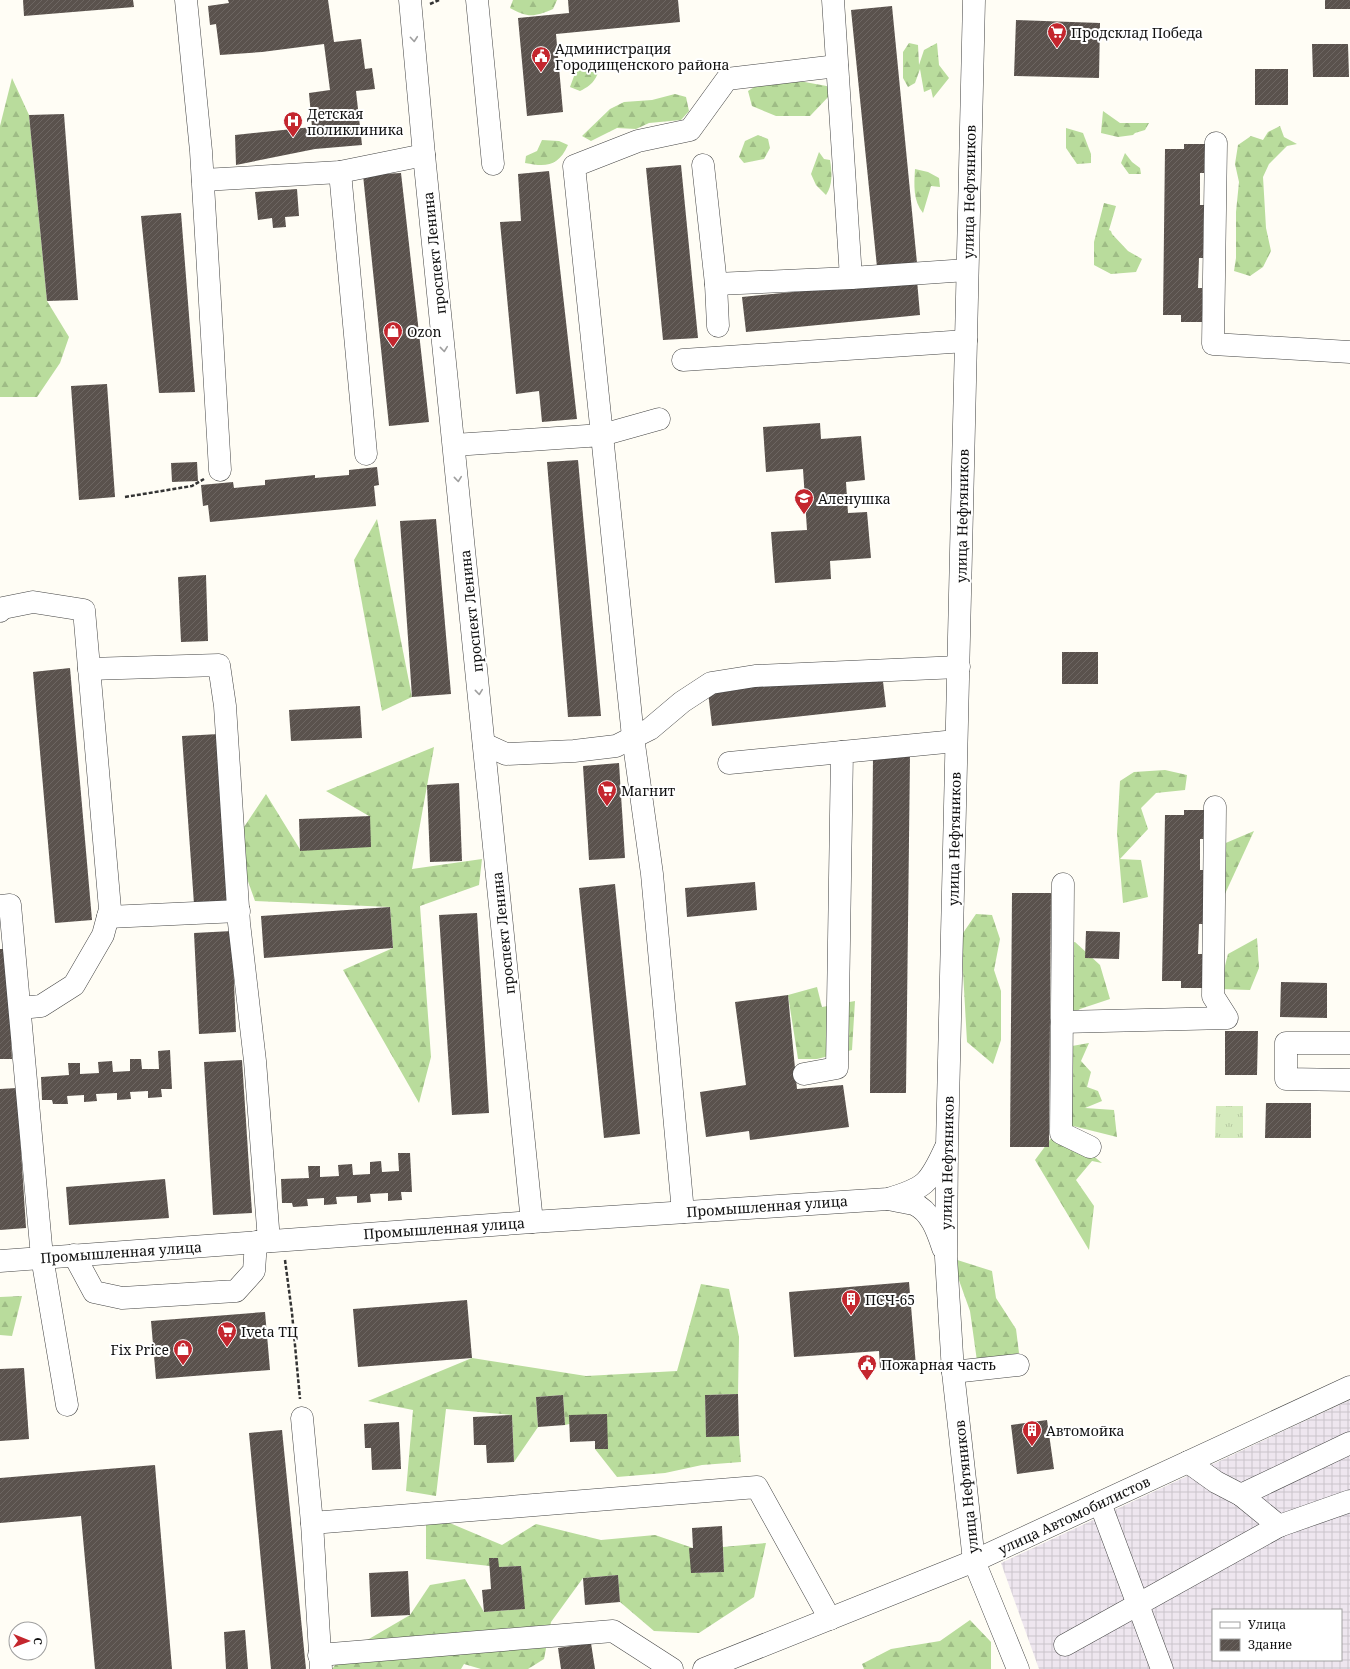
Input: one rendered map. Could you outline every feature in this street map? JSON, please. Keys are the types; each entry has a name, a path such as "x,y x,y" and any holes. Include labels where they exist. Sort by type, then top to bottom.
{"street":[{"path":"186,0 201,151 220,470"},
{"name":"проспект Ленина","path":"410,0 424,155 532,1222"},
{"path":"477,0 493,164"},
{"path":"833,0 852,278"},
{"name":"улица Нефтяников","path":"974,0 959,667 956,741 946,1257 953,1372 974,1561 1018,1669"},
{"path":"683,1212 652,874 633,737 574,166 638,141 690,130 727,79 837,66"},
{"path":"1216,143 1214,344 1350,352"},
{"path":"203,180 340,172 424,155"},
{"path":"703,164 716,284 718,326"},
{"path":"340,172 366,454"},
{"path":"716,284 852,278 967,270"},
{"path":"683,360 966,341"},
{"path":"454,445 602,435 659,419"},
{"path":"0,611 3,608 33,602 84,610 110,902 110,909 103,936 74,985 41,1006 20,1008"},
{"path":"74,1255 94,1292 115,1297 122,1298 236,1291 254,1271 269,1241 255,1061 239,911 225,706 219,665 89,669"},
{"path":"484,744 506,754 574,751 616,746 650,729 682,702 711,683 755,676 959,667"},
{"path":"729,763 956,741"},
{"path":"804,1074 837,1068 842,752"},
{"path":"1062,1022 1227,1018 1213,996 1215,807"},
{"path":"1063,884 1061,1133 1090,1147"},
{"path":"0,906 10,905 42,1258 67,1405"},
{"path":"108,917 239,911"},
{"path":"1350,1043 1286,1043 1286,1079 1350,1080"},
{"name":"Промышленная улица","path":"0,1261 532,1222 888,1199 914,1191 925,1184 937,1168 947,1146"},
{"name":"Промышленная улица","path":"888,1199 915,1205 925,1213 937,1229 946,1257"},
{"path":"953,1372 1018,1365"},
{"name":"улица Автомобилистов","path":"704,1669 974,1561 1350,1387"},
{"path":"302,1418 312,1523 320,1662 613,1631 672,1669"},
{"path":"1241,1495 1350,1443"},
{"path":"1188,1462 1216,1482 1241,1495 1279,1526"},
{"path":"312,1523 757,1487 830,1619"},
{"path":"1065,1645 1279,1526 1350,1501"},
{"path":"1100,1503 1162,1669"}],"path":[{"path":"125,498 192,486 220,470"},
{"path":"269,1241 292,1313 302,1418"}],"shaded area":[{"path":"1350,1400 1350,1669 1039,1669 1001,1563"}],"green space":[{"path":"513,0 557,0 553,9 541,14 527,15 510,8"},
{"path":"909,43 918,45 919,65 924,50 937,43 939,65 949,78 933,98 931,89 924,92 920,69 915,83 908,87 903,78 903,52"},
{"path":"595,61 601,61 599,71 595,79 580,91 570,87 577,68 587,69"},
{"path":"772,76 832,87 831,94 810,116 776,116 752,106 748,91"},
{"path":"12,78 29,115 47,301 69,337 60,363 37,397 0,397 0,126"},
{"path":"675,94 686,97 689,111 681,120 649,123 636,129 617,128 591,141 582,136 610,109 624,102 652,100"},
{"path":"1103,111 1120,123 1149,123 1145,130 1133,135 1118,137 1101,133"},
{"path":"1280,126 1284,137 1297,144 1287,146 1269,164 1263,177 1266,228 1271,251 1263,267 1250,276 1234,271 1236,258 1236,212 1239,182 1235,164 1238,145 1251,136 1263,140 1268,132"},
{"path":"1066,128 1083,133 1091,154 1091,163 1077,164 1066,148"},
{"path":"758,135 768,139 770,148 764,159 744,163 739,157 745,141"},
{"path":"542,140 559,141 568,145 560,158 551,164 539,165 525,163 526,156 537,151"},
{"path":"819,152 824,159 830,160 831,183 826,195 816,185 811,174"},
{"path":"1125,153 1132,162 1140,168 1141,174 1129,174 1121,163"},
{"path":"915,169 928,172 939,178 940,187 931,186 923,213 917,203 914,187"},
{"path":"1104,203 1116,206 1109,230 1128,251 1142,259 1136,272 1111,274 1094,265 1094,242"},
{"path":"377,519 412,697 382,711 354,560"},
{"path":"434,747 412,869 482,859 479,885 420,906 431,1057 419,1103 343,970 393,948 390,907 255,901 234,842 266,794 301,851 369,816 326,791"},
{"path":"1165,770 1187,775 1185,790 1156,793 1141,808 1148,829 1120,859 1141,860 1148,897 1123,903 1117,833 1120,781 1134,772"},
{"path":"1254,831 1224,896 1221,845"},
{"path":"976,914 992,915 1000,939 994,970 1001,991 1001,1040 993,1064 967,1042 961,936"},
{"path":"1257,938 1259,968 1250,990 1219,989 1228,954"},
{"path":"1075,942 1100,965 1110,999 1080,1009 1056,1025 1054,947"},
{"path":"817,987 822,1007 855,1001 852,1050 817,1059 798,1059 788,995"},
{"path":"1089,1043 1081,1061 1091,1072 1087,1087 1098,1091 1102,1101 1085,1108 1114,1110 1117,1137 1073,1126 1071,1138 1102,1163 1092,1161 1076,1180 1094,1206 1089,1250 1035,1160 1055,1133 1055,1049"},
{"path":"1216,1106 1243,1106 1243,1138 1215,1138"},
{"path":"951,1258 992,1271 996,1298 1016,1329 1019,1353 977,1361 970,1311"},
{"path":"701,1284 729,1289 739,1337 738,1394 705,1395 706,1436 739,1436 741,1462 702,1465 665,1473 617,1477 595,1449 607,1415 565,1425 563,1395 536,1397 538,1427 514,1462 512,1415 446,1409 436,1496 406,1491 413,1410 368,1401 472,1358 586,1376 677,1371"},
{"path":"22,1296 12,1336 0,1335 0,1297"},
{"path":"426,1513 502,1545 536,1524 601,1540 655,1535 693,1548 691,1573 724,1572 723,1547 766,1543 754,1597 699,1633 654,1631 620,1602 618,1575 583,1578 551,1622 544,1659 528,1669 481,1669 464,1664 461,1669 332,1669 345,1653 410,1615 430,1585 465,1579 484,1612 524,1609 521,1566 499,1567 426,1559"},
{"path":"970,1620 991,1642 991,1669 864,1669 862,1664 891,1649 940,1641"}],"building":[{"path":"23,0 133,0 134,7 24,16"},
{"path":"228,0 328,0 334,42 361,39 365,69 372,68 375,89 356,91 362,145 315,149 236,165 235,135 312,127 309,93 330,90 324,44 262,52 220,55 216,24 210,25 208,6 229,3"},
{"name":"Администрация Городищенского района","path":"568,0 678,0 680,22 556,34 563,112 527,116 518,18 569,13"},
{"path":"1325,0 1350,0 1350,9 1325,9"},
{"path":"892,6 917,263 877,267 851,10"},
{"name":"Продсклад Победа","path":"1016,20 1100,23 1099,78 1014,76"},
{"path":"1312,44 1348,44 1349,77 1313,77"},
{"path":"1255,69 1288,69 1288,105 1255,105"},
{"path":"64,114 78,300 47,301 29,115"},
{"path":"1184,144 1205,144 1204,173 1200,173 1200,205 1204,205 1203,258 1199,258 1198,288 1202,288 1202,322 1181,322 1181,315 1163,315 1165,149 1184,149"},
{"path":"681,165 698,338 663,340 646,168"},
{"path":"549,171 577,419 542,422 539,391 516,394 500,222 521,221 518,174"},
{"path":"401,173 429,422 389,426 363,175"},
{"path":"297,189 299,216 285,217 286,227 273,228 272,218 258,220 255,192"},
{"path":"181,213 195,392 159,393 141,216"},
{"path":"917,280 920,315 746,332 742,297"},
{"path":"107,384 115,497 79,500 71,386"},
{"path":"820,423 821,439 861,436 865,480 846,482 848,513 867,512 871,558 830,561 831,579 775,583 771,532 807,530 803,469 766,472 763,427"},
{"path":"578,460 601,716 568,717 547,462"},
{"path":"197,462 198,481 172,482 171,463"},
{"path":"377,467 379,485 374,486 376,506 210,522 208,505 203,506 201,485 233,482 234,488 265,485 265,480 315,475 315,478 349,475 349,470"},
{"path":"436,519 451,694 412,697 400,521"},
{"path":"206,575 208,641 181,642 178,577"},
{"path":"1062,652 1098,652 1098,684 1062,684"},
{"path":"70,668 92,920 55,923 33,672"},
{"path":"882,673 886,707 712,726 708,692"},
{"path":"360,706 362,738 291,741 289,710"},
{"path":"219,734 231,902 194,904 182,736"},
{"path":"873,755 910,755 906,1093 870,1093"},
{"path":"619,763 625,858 589,860 583,766"},
{"path":"459,783 462,861 430,862 427,785"},
{"path":"1184,810 1204,810 1204,839 1200,839 1200,870 1203,870 1203,924 1199,924 1198,954 1202,954 1202,988 1181,988 1181,981 1162,981 1165,815 1184,815"},
{"path":"370,816 371,847 300,851 299,819"},
{"path":"755,882 757,910 687,917 685,888"},
{"path":"615,884 640,1134 604,1138 579,888"},
{"path":"1012,893 1051,893 1049,1147 1010,1147"},
{"path":"390,907 393,948 264,958 261,916"},
{"path":"477,913 489,1113 452,1115 439,915"},
{"path":"232,931 236,1032 199,1034 194,933"},
{"path":"1086,931 1120,932 1119,959 1085,958"},
{"path":"0,949 7,949 12,1059 0,1059"},
{"path":"1281,982 1327,983 1327,1018 1280,1017"},
{"path":"788,995 797,1089 843,1085 849,1127 750,1140 749,1131 706,1137 700,1092 746,1085 735,1002"},
{"path":"1225,1031 1258,1031 1257,1075 1225,1075"},
{"path":"170,1050 172,1089 161,1089 162,1097 148,1098 148,1091 130,1092 131,1099 117,1100 117,1093 96,1094 97,1101 84,1102 84,1095 67,1096 68,1104 53,1104 52,1100 42,1100 41,1077 69,1075 68,1063 80,1063 80,1074 99,1073 98,1062 112,1061 113,1072 130,1071 130,1059 141,1059 142,1069 159,1069 158,1051"},
{"path":"242,1060 252,1213 213,1215 204,1062"},
{"path":"17,1088 26,1228 0,1230 0,1089"},
{"path":"1266,1103 1311,1103 1311,1138 1265,1138"},
{"path":"398,1153 410,1153 412,1192 401,1192 402,1200 388,1201 388,1193 370,1194 371,1202 357,1203 357,1196 336,1197 337,1204 324,1205 324,1198 307,1199 308,1206 293,1207 292,1203 282,1203 281,1179 309,1178 308,1166 320,1166 320,1177 339,1176 338,1165 352,1164 353,1175 370,1174 370,1162 381,1161 382,1172 399,1171"},
{"path":"165,1179 169,1218 69,1225 66,1187"},
{"name":"ПСЧ-65","path":"909,1282 916,1366 880,1369 879,1351 794,1357 789,1292"},
{"path":"467,1300 472,1358 358,1367 353,1309"},
{"path":"265,1312 270,1370 156,1379 151,1321"},
{"path":"24,1368 29,1439 0,1441 0,1369"},
{"path":"738,1394 739,1436 706,1437 705,1395"},
{"path":"563,1395 565,1425 538,1427 536,1397"},
{"path":"607,1414 608,1449 595,1449 595,1441 570,1442 569,1415"},
{"path":"512,1415 514,1462 487,1463 486,1445 474,1445 473,1417"},
{"name":"Автомойка","path":"1047,1420 1054,1469 1017,1474 1011,1425"},
{"path":"399,1422 401,1469 372,1470 371,1448 365,1448 364,1424"},
{"path":"282,1430 306,1669 271,1669 249,1433"},
{"path":"155,1465 172,1669 95,1669 81,1516 0,1523 0,1478"},
{"path":"722,1526 724,1572 691,1573 689,1548 693,1548 692,1528"},
{"path":"489,1558 498,1558 499,1567 521,1566 525,1609 484,1612 482,1590 491,1589"},
{"path":"408,1571 410,1615 371,1617 369,1573"},
{"path":"618,1575 620,1602 585,1605 583,1578"},
{"path":"245,1630 248,1669 226,1669 224,1632"},
{"path":"591,1643 595,1669 561,1669 558,1648"}],"place":[{"name":"Продсклад Победа","path":"1057,49"},
{"name":"Администрация Городищенского района","path":"541,73"},
{"name":"Детская поликлиника","path":"293,138"},
{"name":"Ozon","path":"393,348"},
{"name":"Аленушка","path":"804,515"},
{"name":"Магнит","path":"607,807"},
{"name":"ПСЧ-65","path":"851,1316"},
{"name":"Iveta ТЦ","path":"227,1348"},
{"name":"Fix Price","path":"183,1366"},
{"name":"Пожарная часть","path":"867,1381"},
{"name":"Автомойка","path":"1032,1447"}]}
